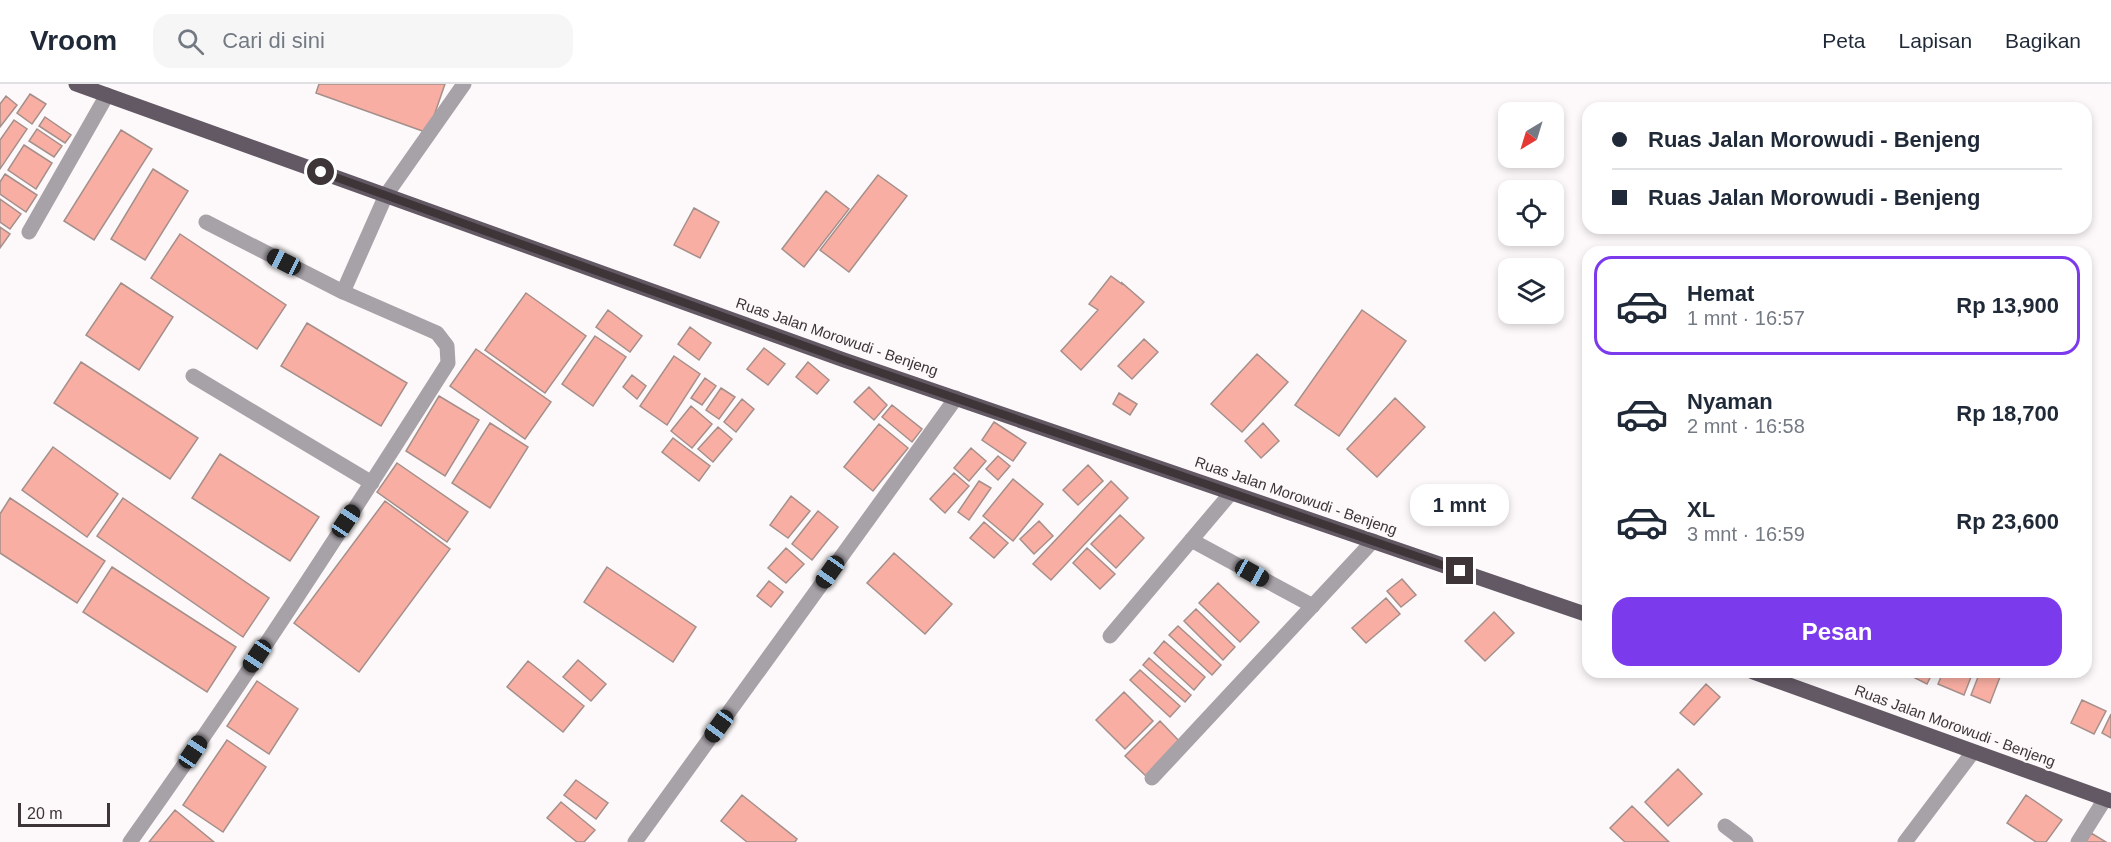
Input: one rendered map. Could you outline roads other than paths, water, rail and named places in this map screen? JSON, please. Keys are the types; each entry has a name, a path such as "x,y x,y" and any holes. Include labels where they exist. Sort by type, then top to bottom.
{"main road":[{"name":"Ruas Jalan Morowudi - Benjeng","path":"76,84 956,398 1582,613"},
{"name":"Ruas Jalan Morowudi - Benjeng","path":"1770,678 2108,800"}],"street":[{"path":"343,292 386,195 464,84"},
{"path":"29,232 107,95"},
{"path":"130,842 372,483 448,363 447,346 437,333 343,292 206,222"},
{"path":"193,376 372,483"},
{"path":"635,842 956,398"},
{"path":"1110,636 1231,493"},
{"path":"1191,540 1313,606"},
{"path":"1152,778 1373,541"},
{"path":"1905,842 1973,752"},
{"path":"2078,842 2108,800"},
{"path":"1725,826 1746,842"}]}
